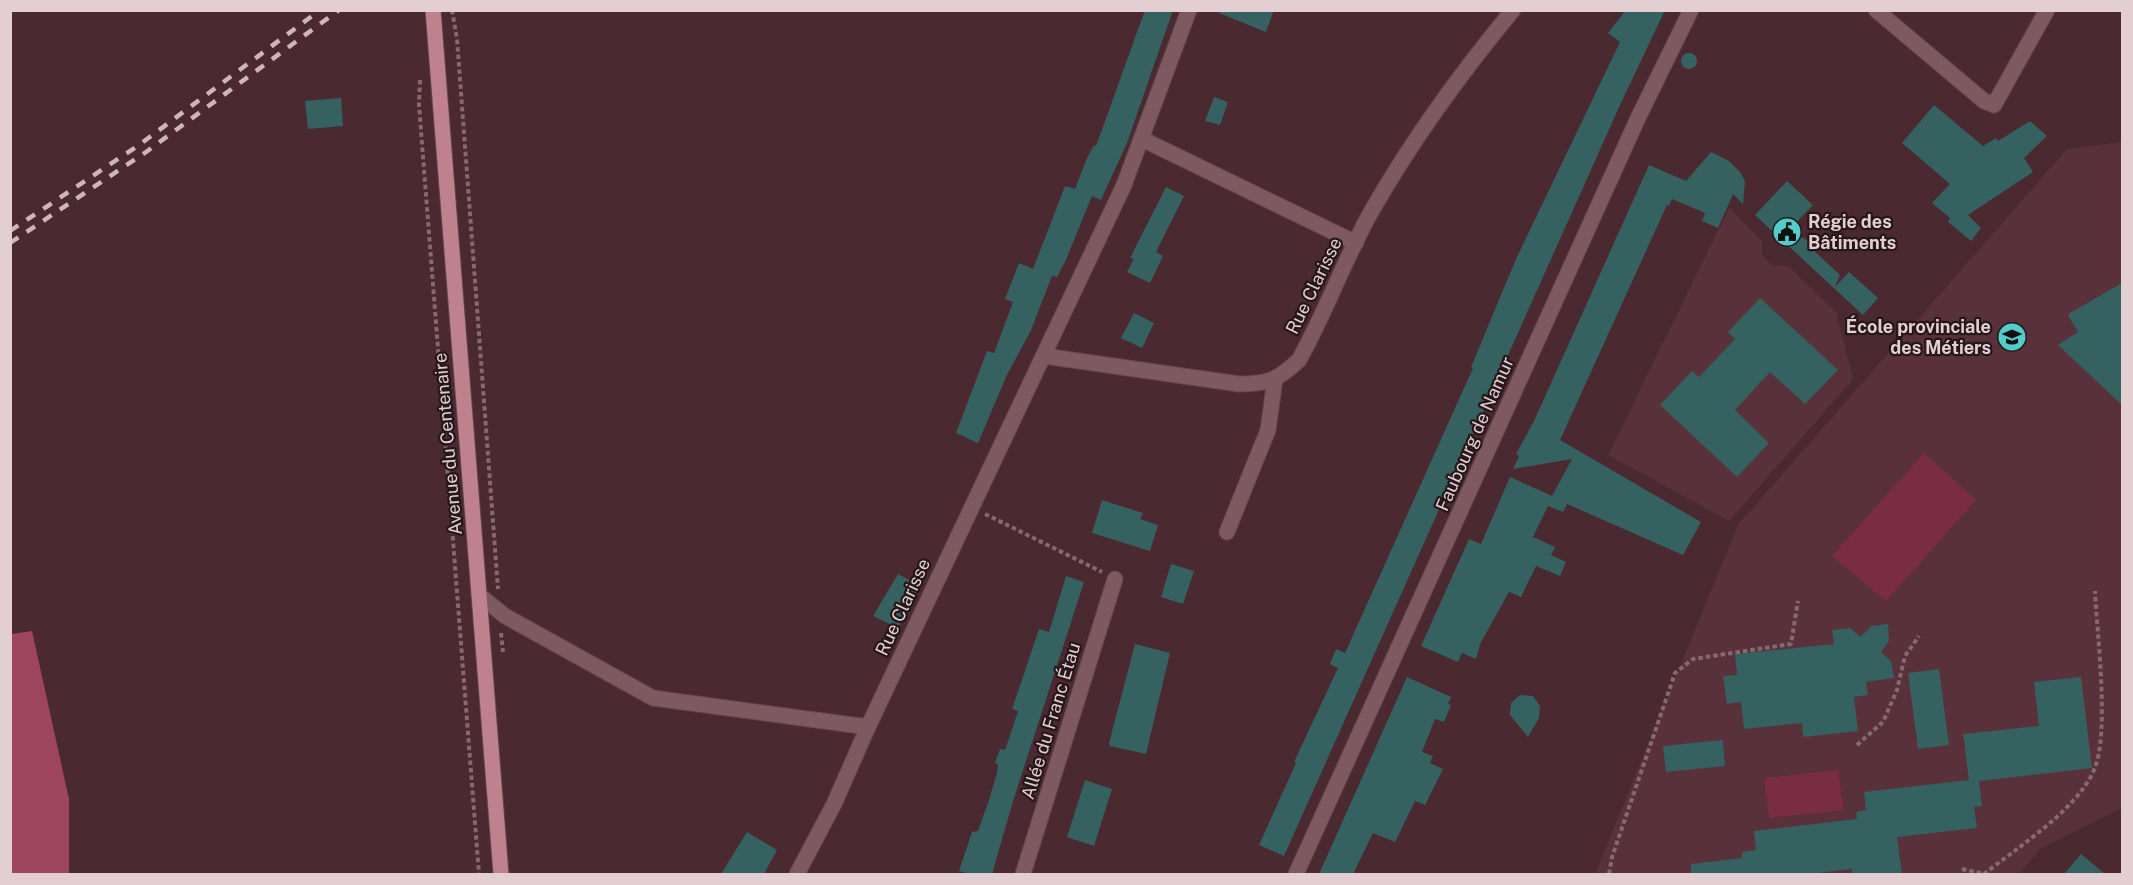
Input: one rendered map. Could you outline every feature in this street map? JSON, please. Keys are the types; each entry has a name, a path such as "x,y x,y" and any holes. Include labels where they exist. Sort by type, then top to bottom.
{"main road":[{"name":"Avenue du Centenaire","path":"433,10 501,874"}],"street":[{"name":"Rue Clarisse","path":"797,874 834,804 868,727 1124,184 1189,10"},
{"name":"Rue Clarisse","path":"1044,356 1239,384 1261,384 1282,377 1299,360 1356,243 1404,157 1461,73 1513,10"},
{"name":"Faubourg de Namur","path":"1296,874 1638,118 1691,10"},
{"path":"1876,10 1984,101 1994,105 2047,10"},
{"path":"1142,139 1356,243"},
{"path":"1227,532 1268,430 1275,379"},
{"name":"Allée du Franc Étau","path":"1023,874 1115,579"},
{"path":"479,596 500,613 653,698 868,727"}],"path":[{"path":"452,10 457,39 503,660"},
{"path":"421,71 419,105 479,874"},
{"path":"971,507 1115,579"},
{"path":"1962,869 1984,874 2051,822 2084,788 2094,771 2102,745 2095,591"},
{"path":"1609,874 1612,857 1675,673 1693,659 1791,644 1798,601"},
{"path":"1857,746 1883,722 1897,690 1905,656 1918,636"}],"shaded area":[{"name":"École provinciale des Métiers","path":"2122,142 2122,808 2040,849 2019,874 1595,874 1738,525 2067,149"},
{"path":"1729,208 1762,241 1762,255 1772,266 1788,266 1836,312 1853,379 1729,521 1608,455"},
{"path":"1924,453 1976,500 1886,601 1832,556"},
{"path":"32,631 69,799 69,874 11,874 11,634"},
{"path":"1838,770 1844,810 1769,818 1764,778"}],"building":[{"path":"1145,10 1173,10 1127,143 1101,200 1092,196 1065,262 1057,277 1052,276 1031,330 1006,377 978,443 956,433 987,351 994,353 1013,302 1005,299 1019,263 1033,269 1065,186 1075,189 1087,158 1094,145 1096,146"},
{"path":"1220,10 1274,10 1266,32 1219,13"},
{"path":"1626,10 1665,10 1620,105 1284,856 1259,845 1296,763 1294,762 1338,668 1330,664 1336,649 1345,653 1473,368 1471,367 1516,259 1620,42 1608,33"},
{"path":"1686,53 1692,53 1697,61 1695,67 1686,69 1681,64 1681,58"},
{"path":"1214,97 1228,102 1220,125 1205,121"},
{"path":"341,98 343,126 308,129 305,101"},
{"path":"1934,105 1983,146 1996,138 1998,141 2030,121 2047,136 2024,158 2033,172 1968,215 1981,228 1971,241 1948,222 1950,218 1932,203 1950,184 1902,143"},
{"path":"1711,152 1729,161 1740,172 1745,181 1743,204 1733,194 1718,228 1702,221 1705,213 1672,199 1669,206 1667,205 1560,440 1701,522 1683,555 1567,504 1563,512 1548,506 1533,537 1555,547 1551,555 1566,562 1560,576 1536,566 1521,597 1509,592 1480,644 1476,659 1462,653 1458,662 1421,646 1469,539 1481,544 1510,477 1552,496 1572,459 1513,469 1519,456 1516,454 1534,421 1649,165 1686,181"},
{"path":"1787,181 1813,205 1789,230 1812,243 1810,247 1840,275 1835,287 1849,272 1878,298 1863,315 1755,215"},
{"path":"1166,187 1184,196 1156,252 1163,256 1150,283 1127,272 1134,259 1130,258"},
{"path":"2122,283 2122,405 2058,345 2078,332 2068,315 2070,313"},
{"path":"1760,298 1838,370 1805,404 1770,372 1735,410 1769,443 1737,477 1660,405 1692,371 1699,377 1735,339 1728,332"},
{"path":"1134,313 1154,323 1142,348 1121,338"},
{"path":"1102,500 1143,513 1140,519 1158,525 1150,551 1092,533"},
{"path":"1171,564 1194,571 1183,604 1161,597"},
{"path":"898,574 919,585 898,628 873,616"},
{"path":"1066,576 1084,582 1014,798 992,874 970,874 959,871 972,832 978,831 989,800 997,773 998,764 995,763 1000,749 1005,750 1018,711 1012,709 1039,629 1049,632"},
{"path":"1888,624 1889,641 1881,652 1891,661 1894,678 1866,682 1868,695 1854,697 1858,731 1803,737 1802,723 1744,729 1741,702 1727,704 1723,676 1737,675 1735,654 1834,644 1832,630 1850,628 1861,637 1871,626"},
{"path":"1135,644 1170,653 1146,754 1110,746 1109,743"},
{"path":"1939,669 1949,745 1918,749 1908,673"},
{"path":"1407,677 1451,697 1448,704 1451,705 1444,722 1435,719 1422,752 1433,756 1430,763 1443,769 1425,805 1415,801 1395,842 1373,833 1353,874 1319,874"},
{"path":"2081,677 2092,768 1979,781 1982,806 1974,807 1977,828 1897,837 1902,874 1852,874 1852,869 1808,874 1691,874 1691,864 1742,858 1742,852 1756,850 1754,831 1857,819 1856,812 1866,810 1864,792 1969,780 1963,734 2039,726 2034,682"},
{"path":"1520,695 1533,696 1540,706 1539,718 1528,737 1510,715 1511,703"},
{"path":"1723,740 1725,766 1666,772 1663,746"},
{"path":"1085,780 1112,789 1094,846 1067,837"},
{"path":"747,832 777,850 764,874 721,874"},
{"path":"2081,854 2105,874 2064,874"}],"railway":[{"path":"10,231 139,145 320,10"},
{"path":"10,243 146,152 339,10"}],"place":[{"name":"Régie des Bâtiments","path":"1787,232"},
{"name":"École provinciale des Métiers","path":"2012,337"}]}
